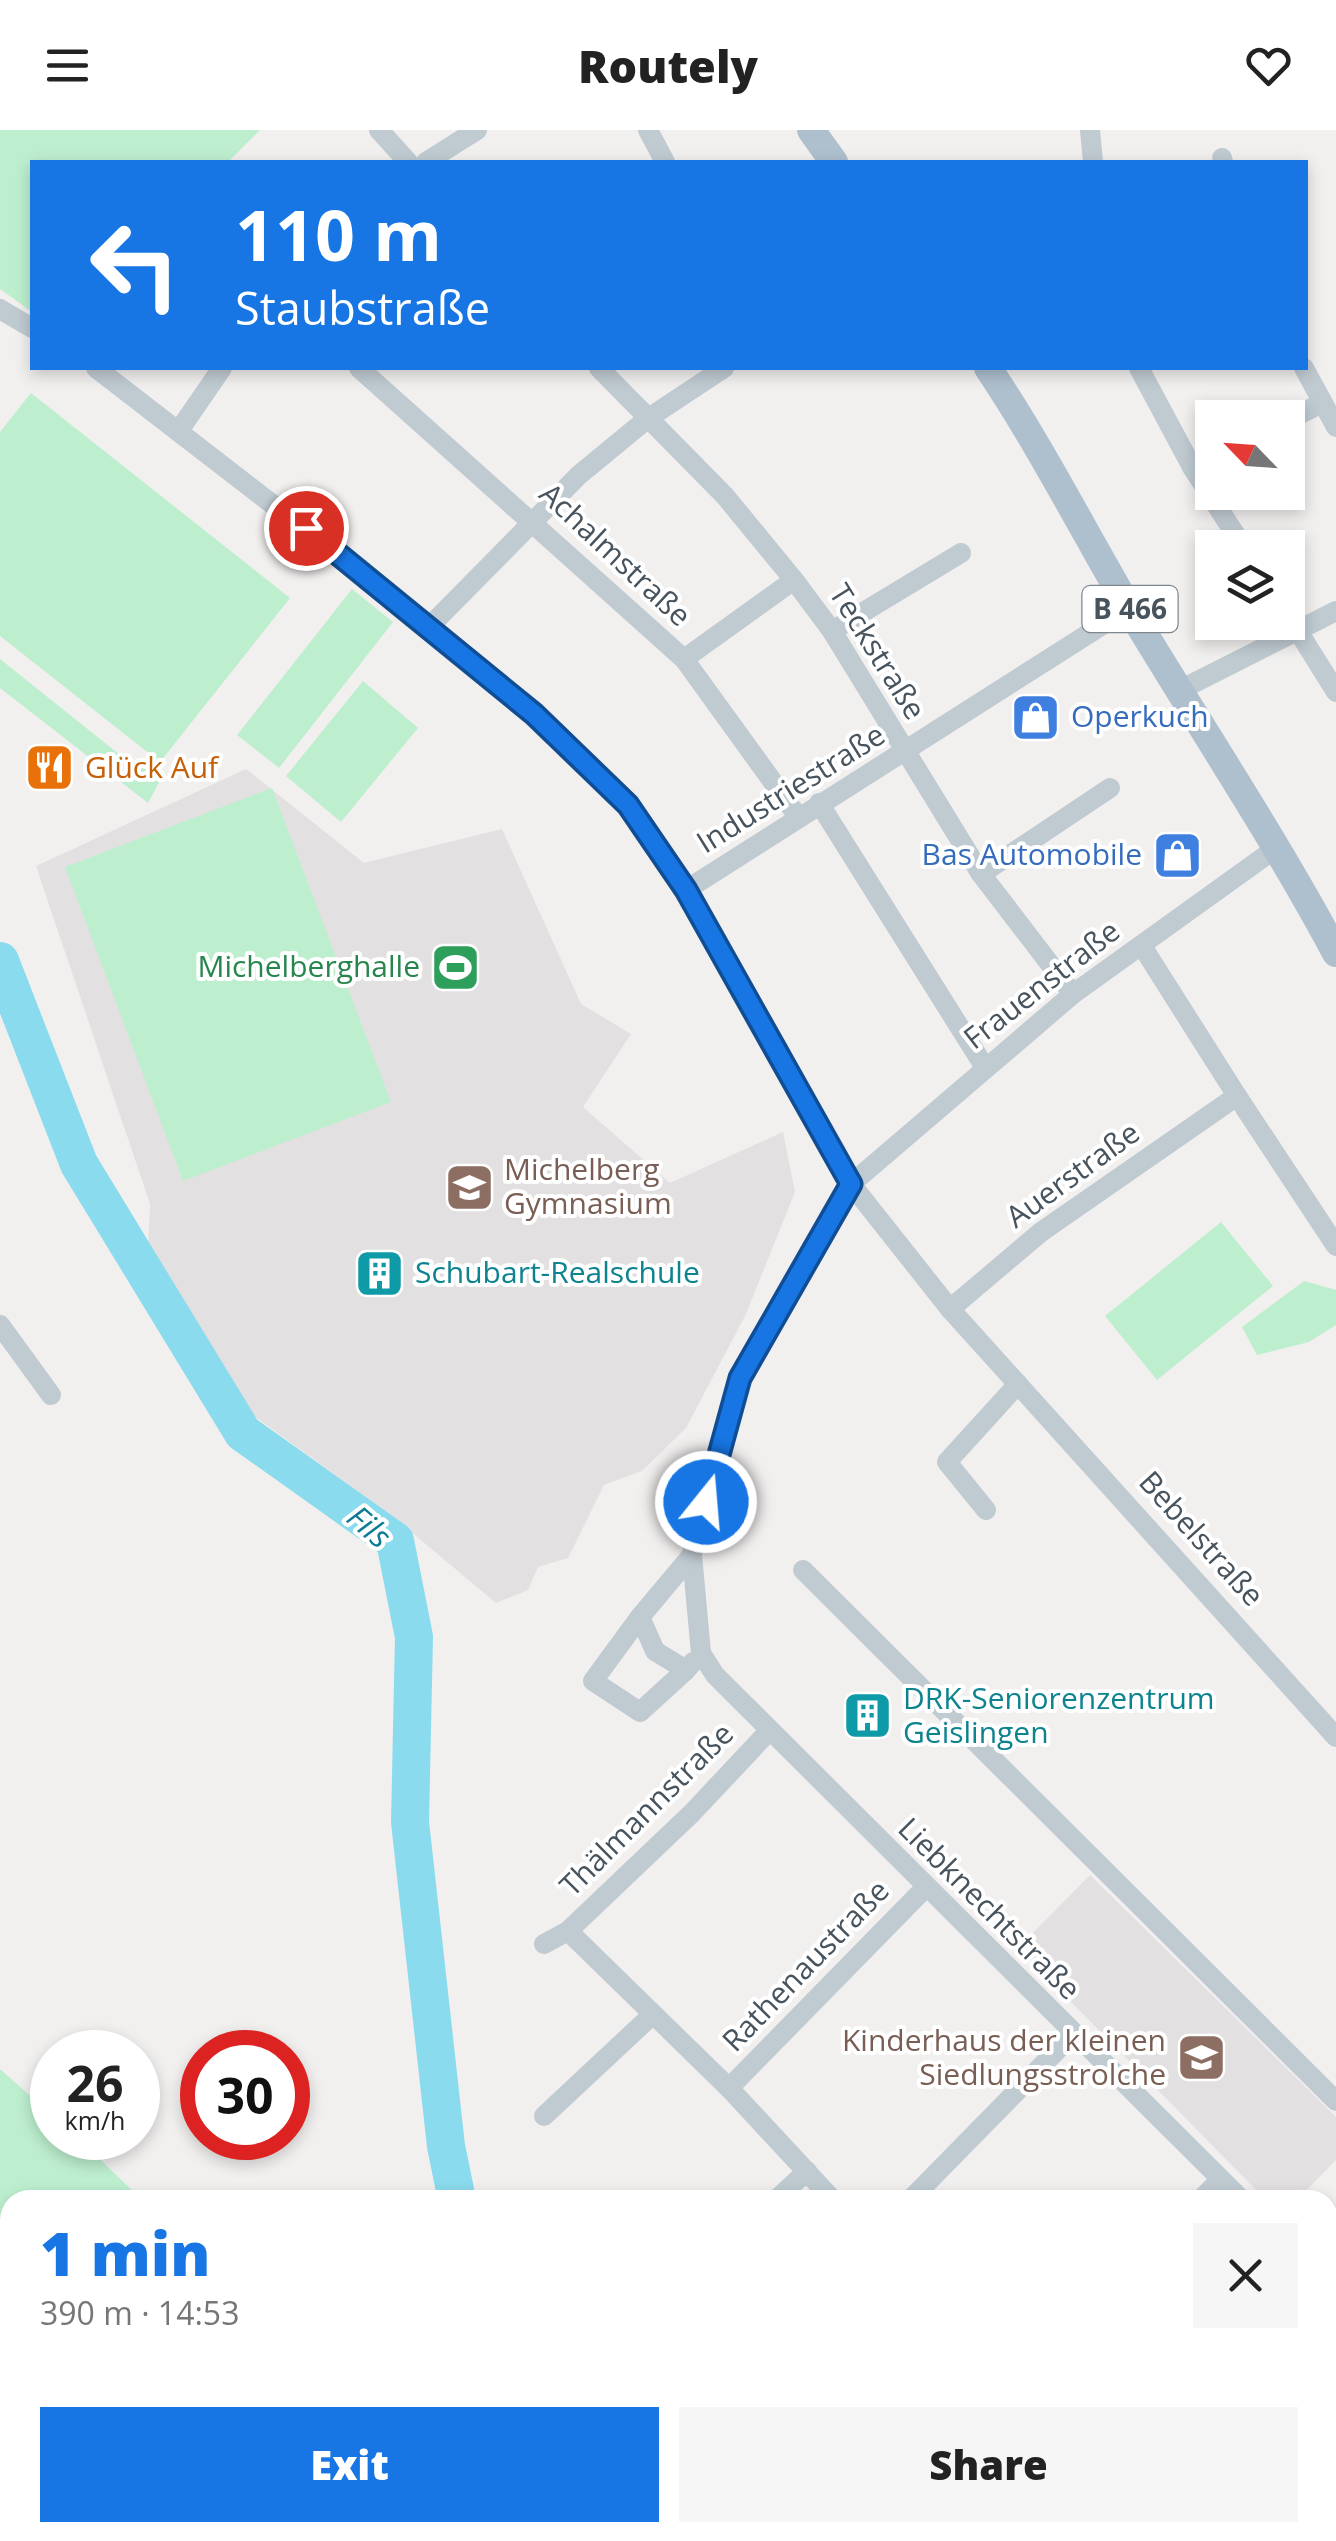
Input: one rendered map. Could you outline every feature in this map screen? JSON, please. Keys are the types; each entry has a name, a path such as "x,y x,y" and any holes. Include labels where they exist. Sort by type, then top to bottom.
{"main road":[{"path":"812,130 833,160"},
{"name":"B 466","path":"989,370 1027,426 1129,608 1279,846 1336,953"}],"street":[{"path":"379,130 406,160"},
{"path":"429,160 477,130"},
{"path":"648,130 664,160"},
{"path":"1090,130 1093,160"},
{"path":"0,309 30,327"},
{"name":"Bebelstraße","path":"99,370 430,626 534,714 628,805 686,890 851,1184 950,1310 1336,1737"},
{"path":"180,429 221,370"},
{"name":"Achalmstraße","path":"361,370 534,520 684,659 799,818"},
{"name":"Teckstraße","path":"601,370 724,496 794,580 832,632 981,874 1073,994"},
{"path":"430,626 534,520 647,419 721,370"},
{"path":"1140,370 1192,467 1232,530"},
{"path":"1305,370 1336,427"},
{"path":"1305,412 1322,403"},
{"path":"832,632 961,553"},
{"path":"684,659 794,580"},
{"name":"Industriestraße","path":"686,890 1129,608"},
{"path":"1305,619 1336,610"},
{"path":"1182,689 1264,640"},
{"path":"1303,640 1336,692"},
{"path":"981,874 1110,788"},
{"path":"819,803 984,1066"},
{"name":"Frauenstraße","path":"692,1555 740,1378 851,1184 984,1066 1073,994 1279,846"},
{"path":"1142,946 1336,1246"},
{"name":"Auerstraße","path":"950,1310 1041,1232 1237,1096"},
{"path":"0,1325 51,1395"},
{"path":"986,1510 947,1462 1018,1384"},
{"path":"692,1555 701,1654 640,1712 593,1680 692,1555"},
{"path":"803,1570 1336,2101"},
{"path":"640,1616 655,1651 686,1670"},
{"name":"Liebknechtstraße","path":"701,1654 714,1674 769,1730 1231,2190"},
{"name":"Thälmannstraße","path":"544,1944 568,1932 692,1813 769,1730"},
{"name":"Rathenaustraße","path":"729,2088 926,1887"},
{"name":"Thälmannstraße","path":"568,1932 636,1999"},
{"name":"Rathenaustraße","path":"636,1999 729,2088 824,2190"},
{"path":"544,2116 651,2016"},
{"path":"920,2190 1072,2035"},
{"path":"782,2190 800,2163"},
{"path":"1210,2190 1220,2180"}],"shaded area":[{"name":"Michelberg Gymnasium","path":"246,769 364,863 502,829 581,1004 631,1034 583,1107 670,1183 783,1132 795,1192 746,1314 686,1428 642,1471 604,1485 568,1558 538,1567 528,1590 496,1603 391,1515 229,1398 146,1292 150,1204 36,866"},
{"name":"Kinderhaus der kleinen Siedlungsstrolche","path":"1090,1875 1336,2117 1336,2160 1307,2190 1256,2190 1018,1948"}],"green space":[{"path":"0,130 260,130 230,160 30,160 30,311 0,289"},
{"path":"31,393 290,598 160,762 0,636 0,432"},
{"path":"352,589 393,622 279,768 237,735"},
{"path":"0,659 120,755 162,777 148,803 0,688"},
{"path":"363,681 418,728 341,822 286,776"},
{"path":"272,788 391,1102 183,1181 65,867"},
{"path":"1221,1222 1273,1286 1157,1380 1105,1316"},
{"path":"1304,1281 1336,1290 1336,1325 1309,1342 1257,1355 1242,1327"},
{"path":"0,2069 30,2096 30,2160 101,2160 132,2190 0,2190"}],"waterway":[{"name":"Fils","path":"0,961 79,1164 243,1433 395,1541 414,1637 410,1822 446,2146 455,2190"}],"place":[{"name":"Operkuch","path":"1036,717"},
{"name":"Glück Auf","path":"50,768"},
{"name":"Bas Automobile","path":"1177,855"},
{"name":"Michelberghalle","path":"455,967"},
{"name":"Michelberg Gymnasium","path":"469,1187"},
{"name":"Schubart-Realschule","path":"380,1273"},
{"name":"DRK-Seniorenzentrum Geislingen","path":"868,1716"},
{"name":"Kinderhaus der kleinen Siedlungsstrolche","path":"1201,2058"}],"route":[{"path":"306,528 534,714 628,805 686,890 851,1184 740,1378 706,1502"}]}
